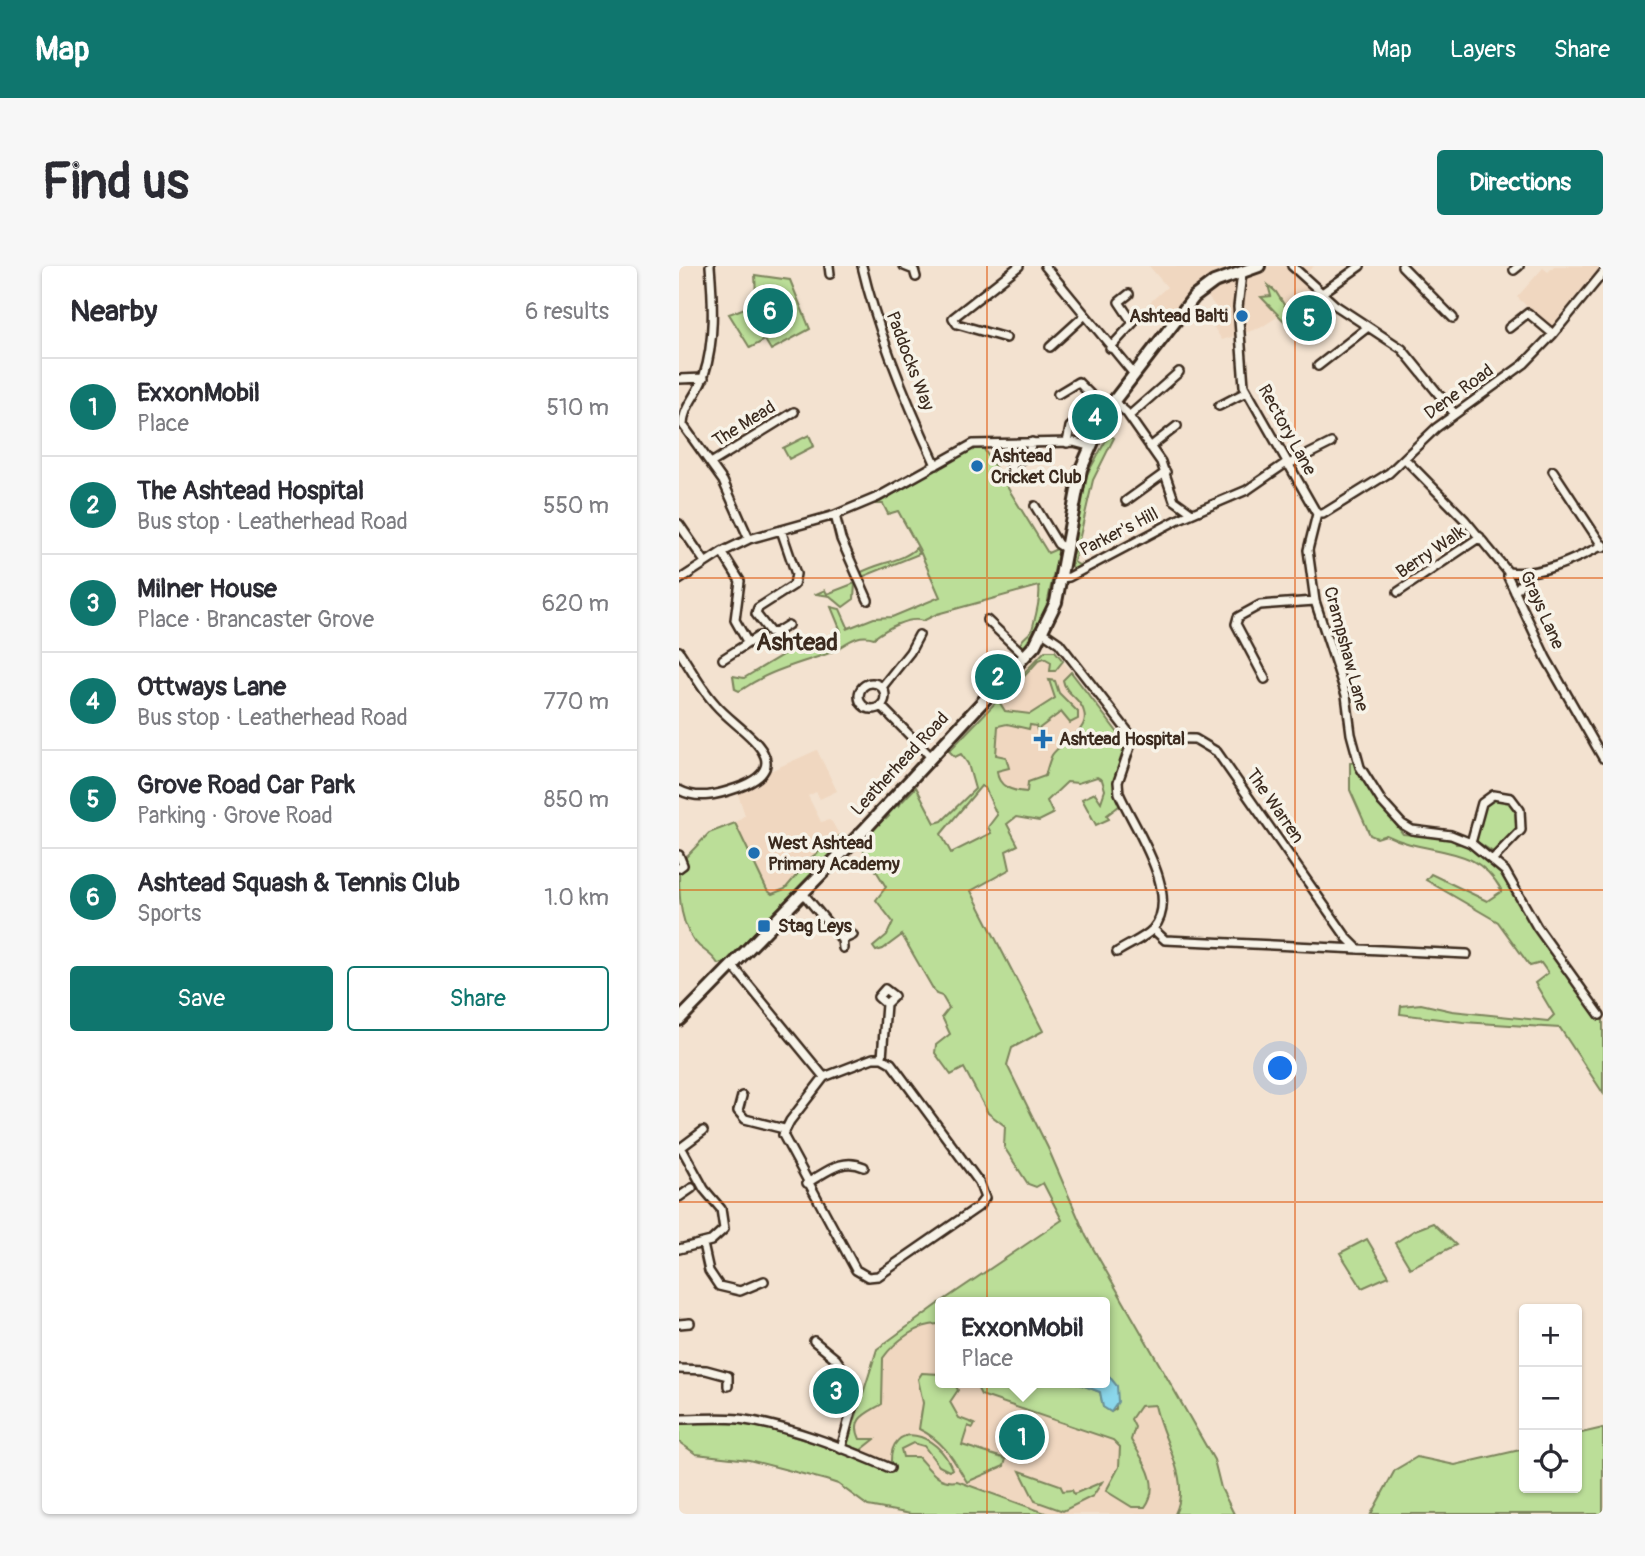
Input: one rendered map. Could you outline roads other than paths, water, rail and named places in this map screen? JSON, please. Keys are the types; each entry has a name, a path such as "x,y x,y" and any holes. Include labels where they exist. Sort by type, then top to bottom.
{"highway":[{"name":"Leatherhead Road","path":"679,1020 1025,656 1043,632 1056,602 1076,486 1089,446 1113,401 1179,314 1209,285 1259,266"}],"street":[{"path":"711,266 710,351 703,377 683,416 681,428 711,463 740,516 749,539"},
{"name":"Paddocks Way","path":"862,266 875,316 936,465"},
{"path":"904,266 914,270 916,277"},
{"path":"1006,338 957,324 953,318 1019,266"},
{"path":"1045,266 1133,373"},
{"path":"1291,266 1322,293 1402,349 1454,414"},
{"path":"1322,293 1360,266"},
{"path":"1402,266 1453,318"},
{"name":"Rectory Lane","path":"1242,273 1238,307 1246,393 1317,514"},
{"name":"Dene Road","path":"1317,514 1358,494 1405,458 1424,438 1454,414 1524,363 1553,334 1603,273"},
{"path":"1110,348 1133,323 1119,302 1129,294"},
{"path":"1509,328 1525,310 1553,334"},
{"path":"1050,347 1084,316"},
{"path":"1318,366 1368,327"},
{"path":"1129,416 1179,372"},
{"path":"679,379 703,377"},
{"path":"1058,394 1078,382 1098,402 1070,427 1067,443"},
{"path":"1219,406 1246,393"},
{"path":"1113,401 1129,416 1166,472 1174,500 1192,513"},
{"name":"The Mead","path":"711,463 794,412"},
{"path":"1150,447 1177,426"},
{"path":"1017,477 1011,466 1028,455 1032,442"},
{"path":"679,580 722,552 749,539 835,515 878,497 972,444 1032,442 1089,446"},
{"name":"Parker's Hill","path":"1061,578 1069,577 1132,547 1192,513 1237,495 1287,464 1331,443"},
{"name":"Grays Lane","path":"1405,458 1480,537 1508,572 1546,658 1603,758"},
{"path":"1508,572 1528,574 1570,561 1603,546 1553,471"},
{"path":"1126,501 1166,472"},
{"path":"1035,506 1058,544 1066,549"},
{"name":"Crampshaw Lane","path":"1317,514 1308,550 1315,601 1346,695 1356,758 1367,780 1402,824 1412,830 1451,835 1471,843 1492,859 1513,882 1537,927 1600,1016"},
{"path":"835,515 841,539 868,600"},
{"path":"679,524 705,562"},
{"path":"781,530 796,574 794,586 762,606 756,614 766,630 775,633 788,625"},
{"name":"Berry Walk","path":"1398,592 1480,537"},
{"path":"722,552 740,581 735,620 748,643"},
{"path":"1515,592 1528,574"},
{"path":"1265,679 1236,624 1238,617 1260,605 1315,601"},
{"path":"987,620 1025,656"},
{"path":"1043,632 1059,643 1133,738 1118,782 1119,793 1163,888 1163,907 1153,929 1117,952"},
{"path":"882,687 910,652 919,635"},
{"path":"723,659 759,636"},
{"path":"679,651 713,702 725,716 742,726 763,750 766,766 760,776 723,793 697,797 681,791 679,801"},
{"path":"869,683 882,687 885,694 881,706 867,709 859,699 863,686 869,683"},
{"path":"881,706 931,757"},
{"name":"The Warren","path":"1133,738 1195,739 1217,752 1358,949"},
{"path":"1471,843 1482,803 1493,795 1511,798 1520,810 1521,830 1492,859"},
{"path":"679,855 683,866 679,868"},
{"path":"802,892 843,944 853,935"},
{"path":"1153,929 1165,940 1467,954"},
{"path":"733,966 824,1077"},
{"path":"882,1058 886,1004"},
{"path":"882,1058 891,1063 979,1182 984,1193 983,1203 878,1276 868,1278 856,1270 785,1144 784,1129 824,1077 882,1058"},
{"path":"742,1096 739,1111 745,1119 784,1129"},
{"path":"679,1249 703,1244 721,1234 723,1216 680,1148 703,1131"},
{"path":"807,1182 843,1162 852,1162 863,1167"},
{"path":"679,1197 692,1188"},
{"path":"703,1244 712,1277 719,1286 740,1292 764,1282"},
{"path":"679,1324 690,1323"},
{"path":"814,1341 836,1359 857,1389 841,1449"},
{"path":"679,1369 706,1370 728,1376 728,1386"},
{"path":"679,1419 744,1420 841,1449 890,1468"}],"water":[{"path":"1110,1377 1117,1386 1118,1402 1111,1412 1103,1407 1100,1392 1090,1388 1110,1388"}],"place":[{"name":"Ashtead Squash & Tennis Club","path":"770,311"},
{"name":"Ashtead Balti","path":"1242,316"},
{"name":"Grove Road Car Park","path":"1309,318"},
{"name":"Ottways Lane","path":"1095,417"},
{"name":"Ashtead Cricket Club","path":"977,466"},
{"name":"The Ashtead Hospital","path":"998,677"},
{"name":"Ashtead Hospital","path":"1043,739"},
{"name":"West Ashtead Primary Academy","path":"754,853"},
{"name":"Stag Leys","path":"764,926"},
{"name":"Milner House","path":"836,1391"},
{"name":"ExxonMobil","path":"1022,1437"}],"district":[{"name":"Ashtead","path":"797,642"}]}
